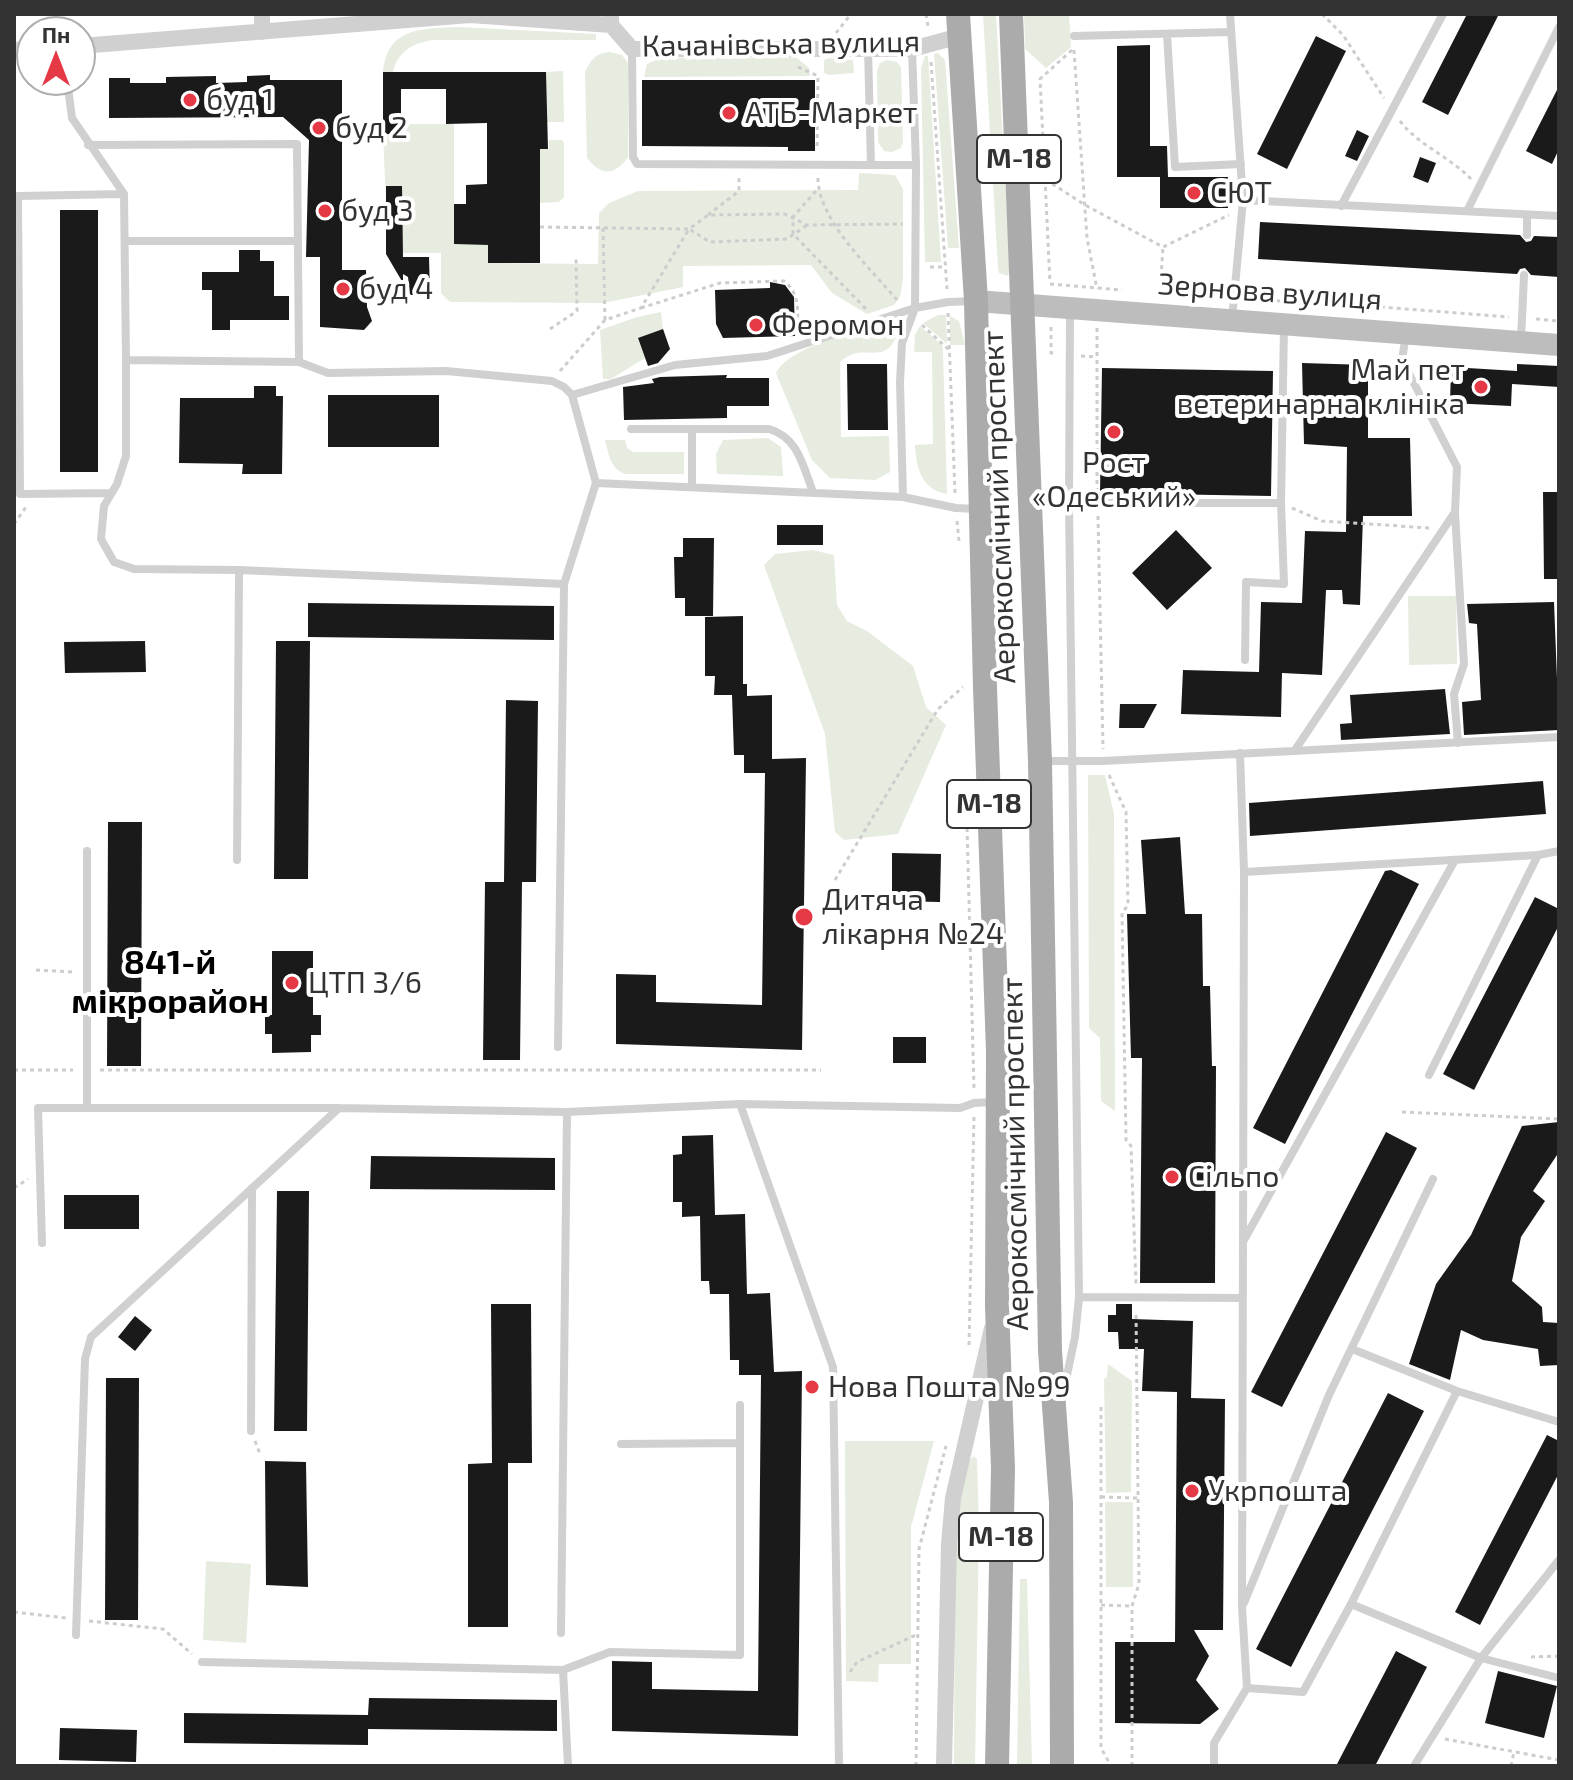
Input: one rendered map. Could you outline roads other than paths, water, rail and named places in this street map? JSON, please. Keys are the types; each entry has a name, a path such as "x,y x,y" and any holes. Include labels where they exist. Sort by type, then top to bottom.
{"main road":[{"name":"Аерокосмічний проспект","path":"1011,14 1040,761 1050,1351 1061,1502 1062,1766"},
{"name":"Аерокосмічний проспект","path":"959,25 976,301 999,1102 997,1307 1003,1468 997,1766"}],"street":[{"path":"262,14 262,32"},
{"name":"Качанівська вулиця","path":"96,45 470,15 611,20 632,49 912,49 930,44 959,25"},
{"name":"Зернова вулиця","path":"976,301 1060,308 1097,299 1233,309 1284,323 1559,345"},
{"name":"Аерокосмічний проспект","path":"944,1766 949,1544 953,1498 997,1307"}],"lane":[{"path":"1230,14 1243,204 1233,309"},
{"path":"1341,206 1443,14"},
{"path":"1467,211 1559,27"},
{"path":"1074,36 1231,32"},
{"path":"1167,34 1175,167 1241,164"},
{"path":"868,48 871,165"},
{"path":"632,49 633,157 637,164 916,165"},
{"path":"903,497 902,343 911,312 916,165 912,49"},
{"path":"69,96 72,118 124,194 126,456 104,506 101,539 114,562 134,569 239,570 564,584"},
{"path":"88,145 297,144 299,362"},
{"path":"111,493 20,494 18,196 124,194"},
{"path":"1243,204 1559,216"},
{"path":"1527,215 1527,235"},
{"path":"125,241 297,241"},
{"path":"1521,341 1524,275"},
{"path":"572,395 675,365 767,356 877,320 948,302 976,301"},
{"path":"1057,1421 1075,1337 1079,1297 1069,503 1070,355 1060,308"},
{"path":"1245,660 1246,582 1284,584 1281,503 1284,323"},
{"path":"1406,333 1402,360 1457,467 1455,512 1464,664 1454,694 1458,743"},
{"path":"126,360 299,362 328,373 446,371 552,381 572,395 596,483 564,584 558,1047"},
{"path":"631,429 769,429 780,432 797,450 813,492"},
{"path":"692,429 692,487"},
{"path":"596,483 903,497 956,508 981,509"},
{"path":"1069,503 1281,503"},
{"path":"1295,750 1455,512"},
{"path":"237,860 239,570"},
{"path":"1040,761 1103,761 1559,737"},
{"path":"1214,1766 1214,1743 1247,1688 1242,1607 1244,872 1240,753"},
{"path":"87,851 87,1108"},
{"path":"1244,872 1538,855 1559,851"},
{"path":"1429,1075 1538,855"},
{"path":"1242,1243 1455,860"},
{"path":"42,1243 38,1108 567,1112 740,1104 960,1108 974,1103 999,1102"},
{"path":"740,1104 833,1367 839,1766"},
{"path":"76,1635 85,1359 91,1337 339,1108"},
{"path":"561,1633 567,1112"},
{"path":"1242,1607 1329,1395 1433,1179"},
{"path":"251,1431 252,1188"},
{"path":"1079,1297 1242,1298"},
{"path":"1352,1349 1457,1391 1559,1422"},
{"path":"1247,1688 1303,1692 1351,1604 1457,1391"},
{"path":"202,1662 563,1670 610,1652 740,1655 740,1405"},
{"path":"621,1444 740,1443"},
{"path":"1414,1766 1481,1658 1559,1560"},
{"path":"1351,1604 1481,1658 1559,1678"},
{"path":"563,1670 568,1766"}],"place":[{"name":"буд 1","path":"190,100"},
{"name":"АТБ-Маркет","path":"729,113"},
{"name":"буд 2","path":"319,128"},
{"name":"СЮТ","path":"1194,193"},
{"name":"буд 3","path":"325,211"},
{"name":"буд 4","path":"343,289"},
{"name":"Феромон","path":"756,325"},
{"name":"Май пет ветеринарна клініка","path":"1481,387"},
{"name":"Рост «Одеський»","path":"1114,432"},
{"name":"Дитяча лікарня №24","path":"804,917"},
{"name":"ЦТП 3/6","path":"292,983"},
{"name":"Сільпо","path":"1172,1177"},
{"name":"Нова Пошта №99","path":"812,1387"},
{"name":"Укрпошта","path":"1192,1491"}],"district":[{"name":"841-й мікрорайон","path":"170,982"}]}
